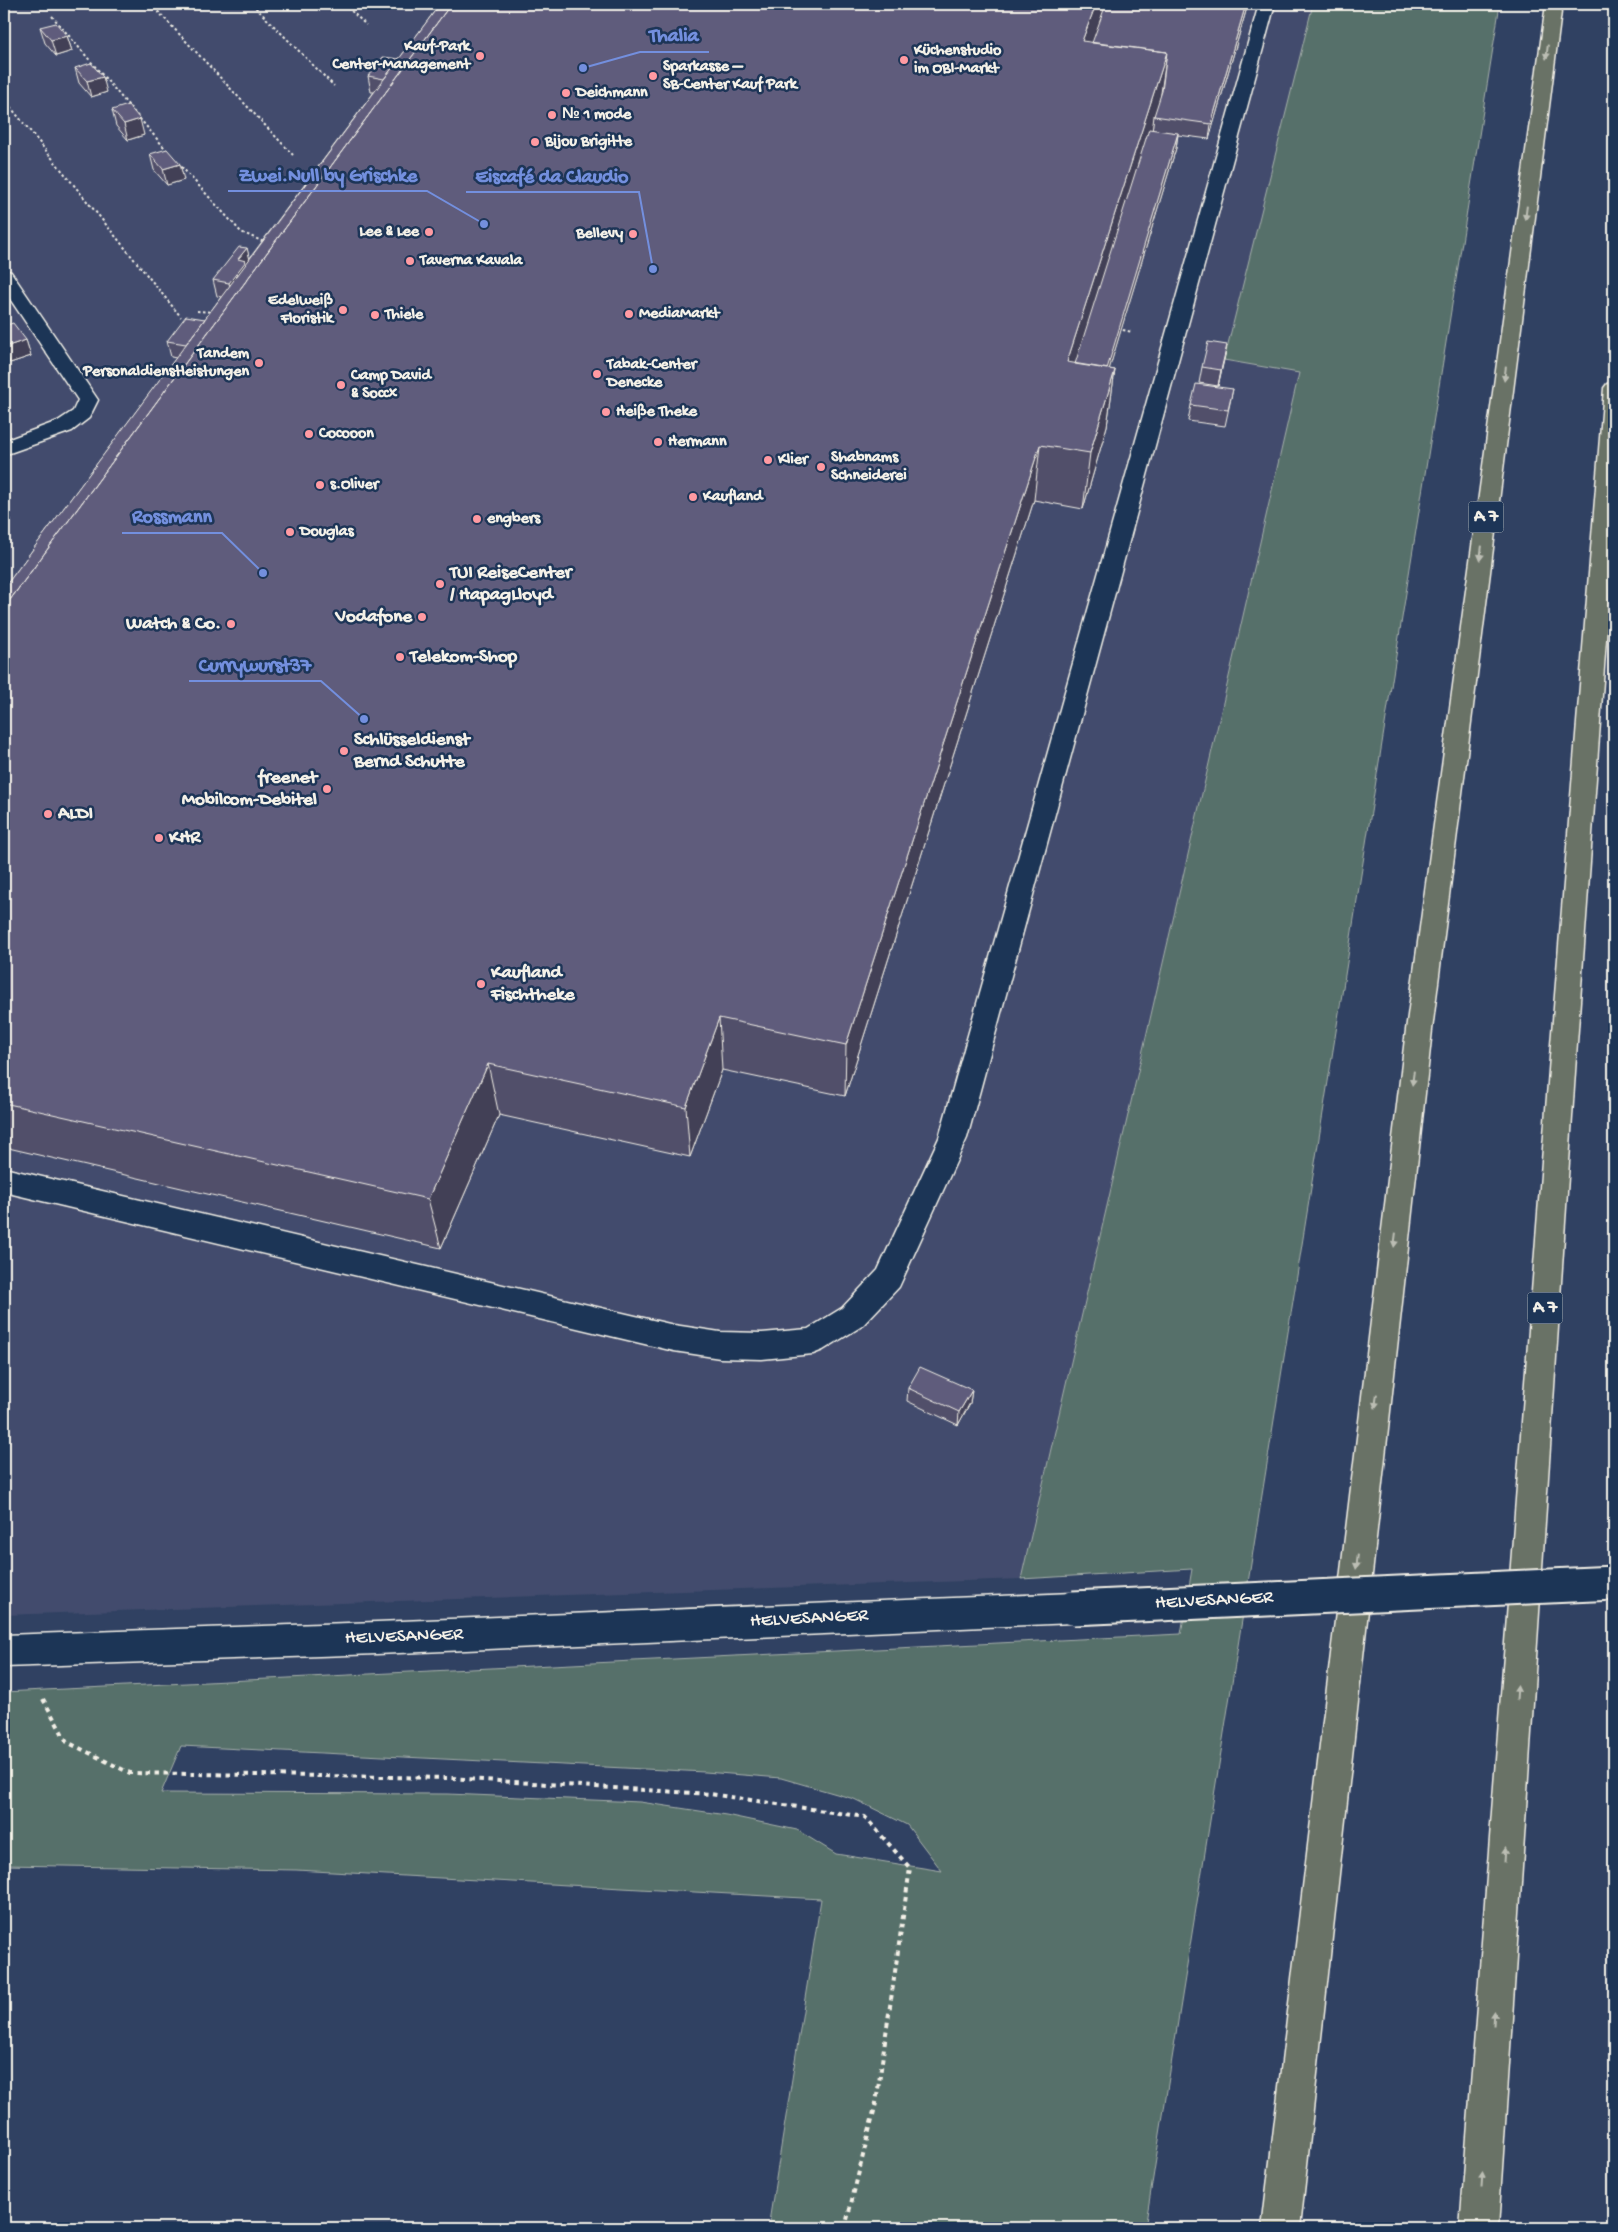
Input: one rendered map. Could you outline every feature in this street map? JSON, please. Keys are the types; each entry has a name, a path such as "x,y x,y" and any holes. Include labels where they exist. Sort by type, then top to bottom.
{"highway":[{"name":"A 7","path":"1281,2228 1419,1030 1554,4"},
{"name":"A 7","path":"1479,2228 1561,1077 1614,388"}],"lane":[{"path":"4,1180 115,1208 683,1340 720,1345 762,1346 813,1341 852,1316 889,1278 953,1138 1267,4"},
{"path":"4,276 88,400 82,414 65,426 4,448"},
{"name":"HELVESANGER","path":"10,1651 387,1638 1614,1583"}],"path":[{"path":"151,4 293,155"},
{"path":"252,4 334,86"},
{"path":"344,4 366,25"},
{"path":"52,16 171,155"},
{"path":"4,99 181,317"},
{"path":"178,163 241,232 266,243"},
{"path":"197,311 215,312"},
{"path":"4,510 12,522"},
{"path":"10,1651 67,1742 130,1773 450,1778 710,1794 865,1817 910,1868 876,2103 844,2228"}],"shaded area":[{"path":"4,4 1384,4 1021,1579 4,1615"}],"green space":[{"path":"1313,4 1500,4 1145,2228 768,2228 821,1899 296,1870 4,1865 4,1692 1181,1634 1192,1569 1021,1579 1299,373 1224,360","holes":["181,1746 705,1772 781,1778 854,1799 907,1825 942,1871 836,1854 797,1830 726,1815 640,1802 448,1794 161,1793"]}],"building":[{"path":"440,4 451,4 4,608 4,588"},
{"path":"451,4 1096,4 1082,41 1167,52 1067,362 1115,370 1090,453 1040,445 846,1045 719,1018 686,1107 488,1064 428,1199 4,1103 4,608"},
{"path":"1106,4 1246,4 1211,124 1154,116 1162,91 1167,52 1092,43"},
{"path":"56,23 67,36 51,40 40,27"},
{"path":"383,57 399,59 384,79 368,76"},
{"path":"91,63 103,77 87,81 75,68"},
{"path":"128,105 140,119 124,124 112,110"},
{"path":"1149,129 1178,133 1107,369 1075,364"},
{"path":"167,149 180,164 163,169 150,154"},
{"path":"239,247 247,248 238,259 246,261 229,283 213,280"},
{"path":"186,316 205,319 186,344 167,341"},
{"path":"13,323 26,340 5,347 4,326"},
{"path":"1208,342 1227,345 1221,370 1202,367"},
{"path":"1196,384 1233,389 1228,410 1191,405"},
{"path":"920,1367 972,1390 959,1412 908,1388"}],"place":[{"name":"Kauf-Park Center-Management","path":"480,56"},
{"name":"Küchenstudio im OBI-Markt","path":"904,60"},
{"name":"Thalia","path":"583,68"},
{"name":"Sparkasse – SB-Center Kauf Park","path":"653,76"},
{"name":"Deichmann","path":"566,93"},
{"name":"№ 1 mode","path":"552,115"},
{"name":"Bijou Brigitte","path":"535,142"},
{"name":"Zwei.Null by Grischke","path":"484,224"},
{"name":"Lee & Lee","path":"429,232"},
{"name":"Bellevy","path":"633,234"},
{"name":"Taverna Kavala","path":"410,261"},
{"name":"Eiscafé da Claudio","path":"653,269"},
{"name":"Edelweiß Floristik","path":"343,310"},
{"name":"MediaMarkt","path":"629,314"},
{"name":"Thiele","path":"375,315"},
{"name":"Tandem Personaldienstleistungen","path":"259,363"},
{"name":"Tabak-Center Denecke","path":"597,374"},
{"name":"Camp David & Soccx","path":"341,385"},
{"name":"Heiße Theke","path":"606,412"},
{"name":"Cocooon","path":"309,434"},
{"name":"Hermann","path":"658,442"},
{"name":"Klier","path":"768,460"},
{"name":"Shabnams Schneiderei","path":"821,467"},
{"name":"s.Oliver","path":"320,485"},
{"name":"Kaufland","path":"693,497"},
{"name":"engbers","path":"477,519"},
{"name":"Douglas","path":"290,532"},
{"name":"Rossmann","path":"263,573"},
{"name":"TUI ReiseCenter / HapagLloyd","path":"440,584"},
{"name":"Vodafone","path":"422,617"},
{"name":"Watch & Co.","path":"231,624"},
{"name":"Telekom-Shop","path":"400,657"},
{"name":"Currywurst37","path":"364,719"},
{"name":"Schlüsseldienst Bernd Schutte","path":"344,751"},
{"name":"freenet Mobilcom-Debitel","path":"327,789"},
{"name":"ALDI","path":"48,814"},
{"name":"KHR","path":"159,838"},
{"name":"Kaufland Fischtheke","path":"481,984"}]}
